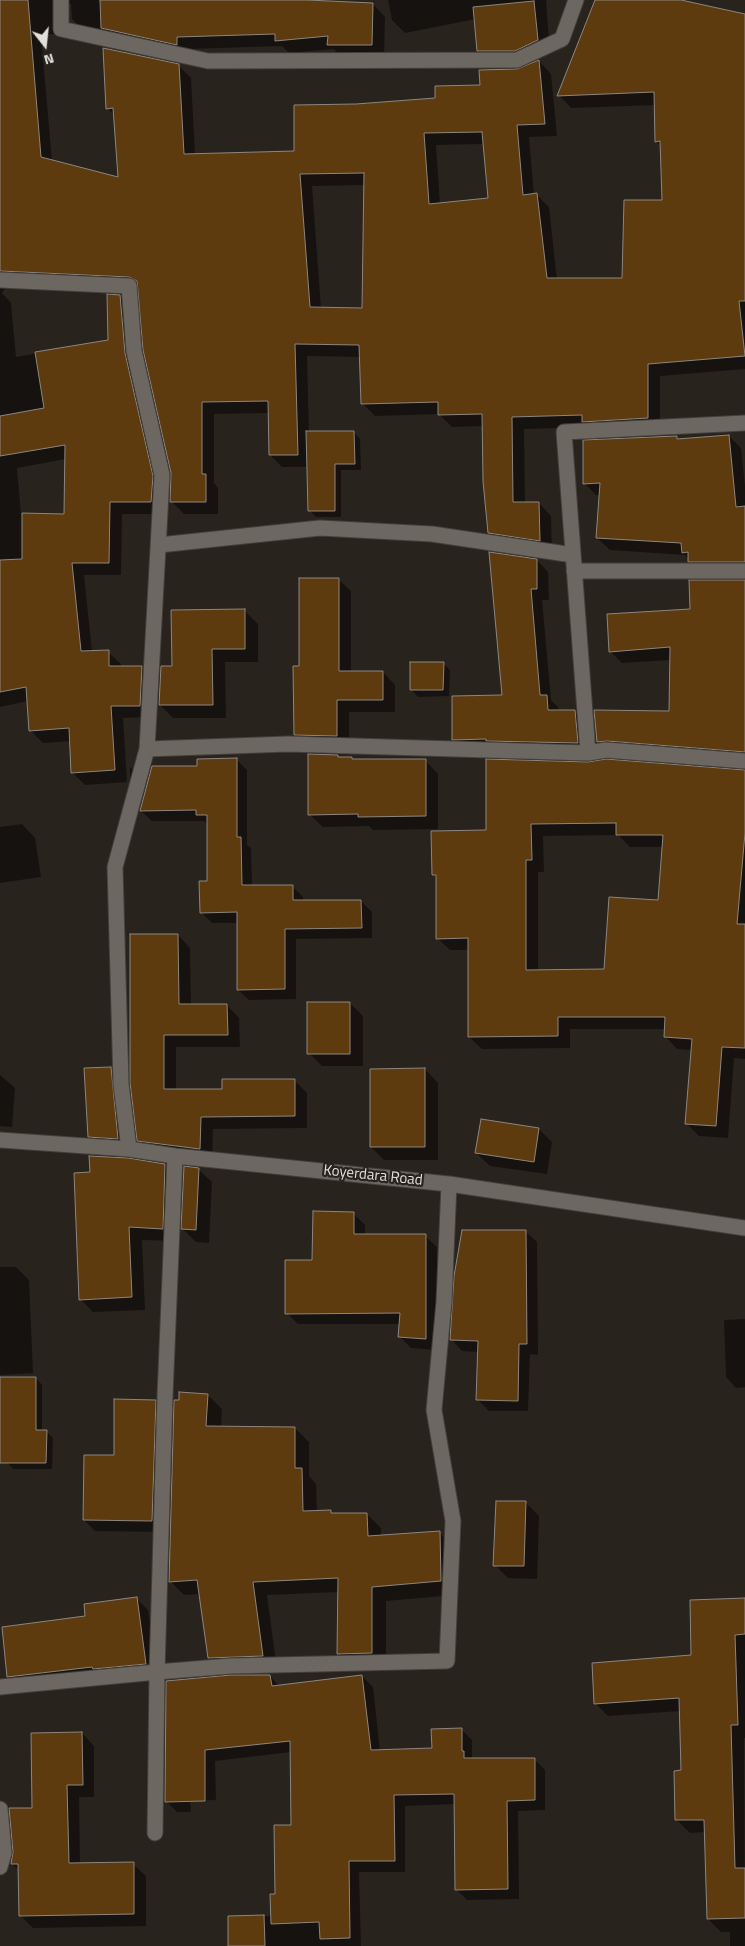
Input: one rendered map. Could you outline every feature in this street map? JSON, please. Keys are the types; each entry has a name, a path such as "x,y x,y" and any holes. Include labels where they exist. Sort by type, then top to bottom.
{"street":[{"path":"61,0 61,29 208,61 517,60 562,39 576,0"},
{"path":"0,280 129,286 134,351 162,474 147,749 115,867 121,1084 128,1149"},
{"path":"588,753 564,432 745,423"},
{"path":"159,545 320,528 432,534 573,555"},
{"path":"574,571 745,571"},
{"path":"147,749 288,744 588,753 606,750 745,761"},
{"name":"Koyerdara Road","path":"0,1140 128,1149 175,1156 449,1184 745,1228"},
{"path":"155,1833 157,1672 165,1396 175,1156"},
{"path":"0,1687 231,1666 447,1661 453,1521 434,1410 444,1302 449,1184"},
{"path":"0,1809 4,1853 0,1867"}],"building":[{"path":"0,0 28,0 41,157 118,177 113,108 106,109 103,48 179,64 184,154 294,151 294,105 356,104 435,98 435,86 480,85 479,70 517,69 539,60 545,124 517,125 523,195 537,193 547,278 622,278 624,200 662,200 660,141 655,142 654,92 557,96 595,0 681,0 745,14 745,301 739,301 745,356 648,364 648,418 582,422 582,415 512,417 513,502 539,502 540,541 488,533 483,481 482,414 438,415 438,402 361,404 359,345 295,344 298,455 269,455 268,401 202,402 202,474 206,474 206,502 170,502 171,473 143,350 137,281 129,277 0,271","holes":["482,132 488,198 429,204 424,133","364,173 362,308 310,307 300,174"]},
{"path":"100,0 307,0 373,3 372,45 327,45 328,36 275,41 275,34 177,37 177,45 101,28"},
{"path":"534,1 538,40 515,51 477,51 473,7"},
{"path":"107,294 120,295 125,353 153,476 151,502 110,502 109,563 72,563 81,651 109,650 109,666 142,666 140,706 111,706 115,770 71,773 69,728 29,731 26,687 0,692 0,560 22,559 22,513 64,514 65,445 0,456 0,416 44,408 35,352 108,340"},
{"path":"306,431 354,431 355,464 335,464 335,511 308,511"},
{"path":"729,435 736,507 745,506 745,562 688,562 688,552 682,553 681,543 596,538 600,483 583,484 583,440 677,436 677,439"},
{"path":"489,552 537,559 537,589 531,589 540,695 547,695 548,710 575,710 578,743 486,741 486,739 452,740 452,696 502,695"},
{"path":"299,578 339,578 339,671 383,671 383,700 337,700 337,736 294,735 293,666 299,666"},
{"path":"689,580 745,580 745,752 607,741 597,742 594,710 669,711 670,647 609,652 607,614 690,609"},
{"path":"245,609 245,649 212,649 213,705 159,705 161,666 172,666 171,610"},
{"path":"410,662 444,662 443,690 410,690"},
{"path":"308,754 338,755 338,757 352,757 352,759 426,759 426,816 358,817 358,814 308,815"},
{"path":"237,758 237,837 241,837 242,885 293,885 293,900 361,900 362,928 285,929 285,989 237,990 237,912 200,913 199,881 207,881 207,815 196,815 196,810 140,811 152,766 197,766 197,759"},
{"path":"486,759 588,762 606,759 745,770 745,833 737,924 745,924 745,1048 722,1047 716,1126 685,1124 692,1039 664,1037 665,1017 558,1017 558,1036 468,1037 468,938 436,939 436,875 432,875 431,831 486,830","holes":["616,823 616,835 663,835 658,900 609,897 604,969 526,970 526,860 532,860 531,824"]},
{"path":"130,934 178,934 179,1004 227,1004 228,1035 164,1035 164,1089 222,1089 222,1079 295,1079 295,1116 201,1117 200,1149 137,1141 130,1083"},
{"path":"307,1002 350,1002 350,1054 307,1054"},
{"path":"111,1067 118,1139 88,1137 84,1068"},
{"path":"425,1068 425,1147 370,1147 370,1069"},
{"path":"481,1119 539,1128 534,1162 475,1153"},
{"path":"89,1156 128,1158 165,1164 163,1229 129,1227 132,1297 79,1300 74,1173 90,1172"},
{"path":"184,1166 199,1168 196,1230 181,1229"},
{"path":"313,1211 354,1212 354,1234 426,1234 426,1339 398,1337 400,1313 285,1314 285,1260 312,1260"},
{"path":"462,1230 526,1230 527,1344 519,1344 518,1401 476,1400 478,1341 450,1340 454,1276"},
{"path":"0,1377 36,1377 36,1430 47,1430 46,1463 0,1463"},
{"path":"179,1392 208,1394 206,1426 295,1427 295,1468 302,1468 303,1511 331,1510 331,1513 367,1513 368,1536 440,1531 441,1581 372,1587 372,1653 337,1654 338,1578 253,1582 263,1656 208,1658 197,1580 169,1582 174,1400 179,1400"},
{"path":"114,1399 156,1400 152,1521 83,1520 84,1455 114,1455"},
{"path":"496,1501 526,1501 524,1566 493,1566"},
{"path":"137,1597 146,1664 93,1669 92,1667 7,1677 2,1627 85,1616 84,1604"},
{"path":"745,1598 745,1634 735,1635 738,1725 731,1725 735,1868 745,1868 745,1918 707,1919 704,1820 675,1820 674,1771 681,1770 679,1698 594,1704 592,1663 691,1655 690,1600"},
{"path":"231,1675 270,1675 272,1686 362,1675 371,1750 432,1748 431,1729 462,1728 462,1751 464,1751 464,1758 535,1758 535,1800 507,1801 508,1889 455,1890 454,1794 394,1795 395,1861 349,1861 350,1938 320,1939 319,1922 271,1924 270,1894 275,1894 274,1825 291,1825 290,1741 205,1750 205,1801 165,1802 166,1681"},
{"path":"82,1732 83,1785 67,1785 69,1863 134,1862 134,1914 19,1916 18,1864 11,1864 13,1852 9,1808 32,1808 31,1733"},
{"path":"264,1915 265,1946 228,1946 228,1916"}]}
